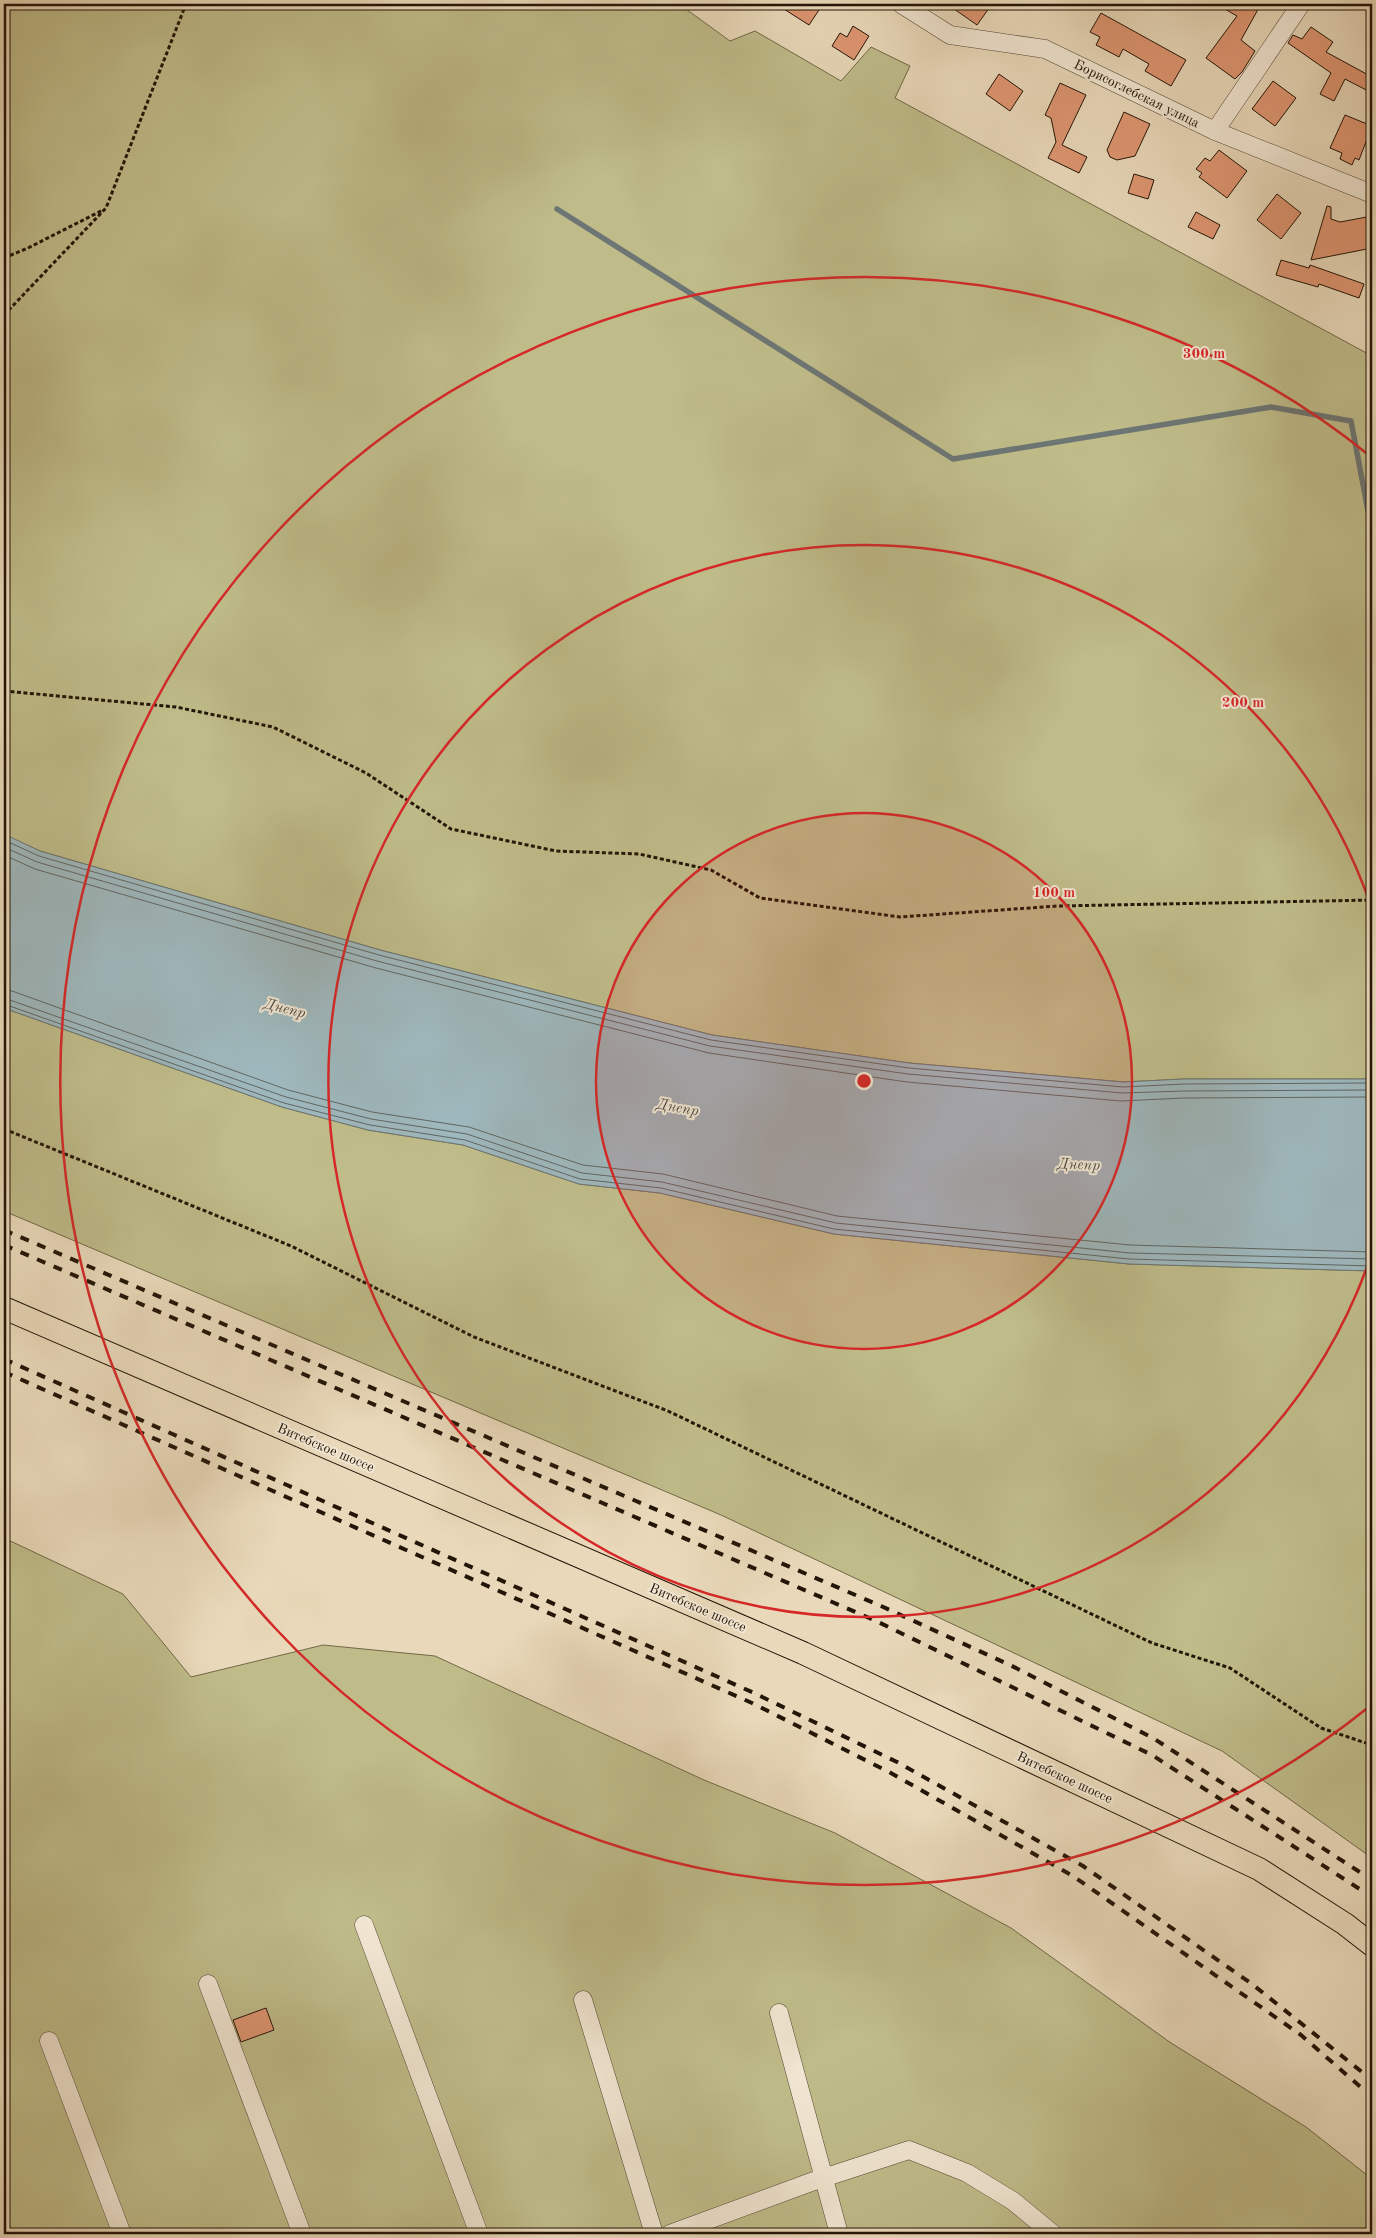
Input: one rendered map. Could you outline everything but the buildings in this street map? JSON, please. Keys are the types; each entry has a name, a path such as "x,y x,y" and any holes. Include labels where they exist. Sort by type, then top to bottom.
{"main road":[{"name":"Витебское шоссе","path":"4,1308 802,1652 1259,1869 1345,1924 1372,1945"}],"street":[{"path":"1216,131 1301,4"},
{"name":"Борисоглебская улица","path":"911,6 950,35 1045,49 1216,131 1372,194"},
{"path":"364,1925 479,2234"},
{"path":"208,1984 302,2234"},
{"path":"583,2000 654,2234"},
{"path":"779,2013 839,2234"},
{"path":"49,2041 122,2234"},
{"path":"670,2234 824,2178 909,2150 967,2173 1013,2202 1053,2234"}],"path":[{"path":"4,315 106,208 186,4"},
{"path":"4,258 28,248 106,208"},
{"path":"4,691 176,707 273,726 366,773 451,829 556,851 639,854 711,870 760,898 900,917 1058,906 1372,900"},
{"path":"4,1129 291,1246 474,1337 668,1411 1152,1643 1230,1668 1321,1728 1372,1745"}],"shaded area":[{"path":"4,4 679,4 730,41 755,31 841,81 871,47 910,66 895,98 1372,356 1372,1079 1184,1079 1123,1082 909,1063 712,1035 380,950 40,851 4,835"},
{"path":"4,1008 282,1107 368,1130 463,1145 579,1184 660,1193 834,1234 1129,1264 1372,1271 1372,1858 1222,1751 721,1515 4,1211"},
{"path":"4,1538 123,1594 191,1677 323,1645 435,1656 704,1780 835,1833 1011,1928 1171,2043 1306,2127 1372,2179 1372,2234 4,2234"}],"water":[{"name":"Днепр","path":"4,834 40,851 380,950 712,1035 909,1063 1123,1082 1184,1079 1372,1079 1372,1271 1129,1264 834,1234 660,1193 579,1184 463,1145 368,1130 282,1107 4,1008"}],"waterway":[{"path":"557,209 953,459 1271,407 1351,421 1372,532"}],"railway":[{"path":"4,1230 881,1606 1010,1665 1153,1738 1372,1880"},
{"path":"4,1245 874,1620 1152,1755 1372,1897"},
{"path":"4,1359 754,1693 897,1762 1083,1866 1252,1984 1372,2080"},
{"path":"4,1372 752,1703 889,1772 1073,1876 1301,2035 1372,2097"}]}
